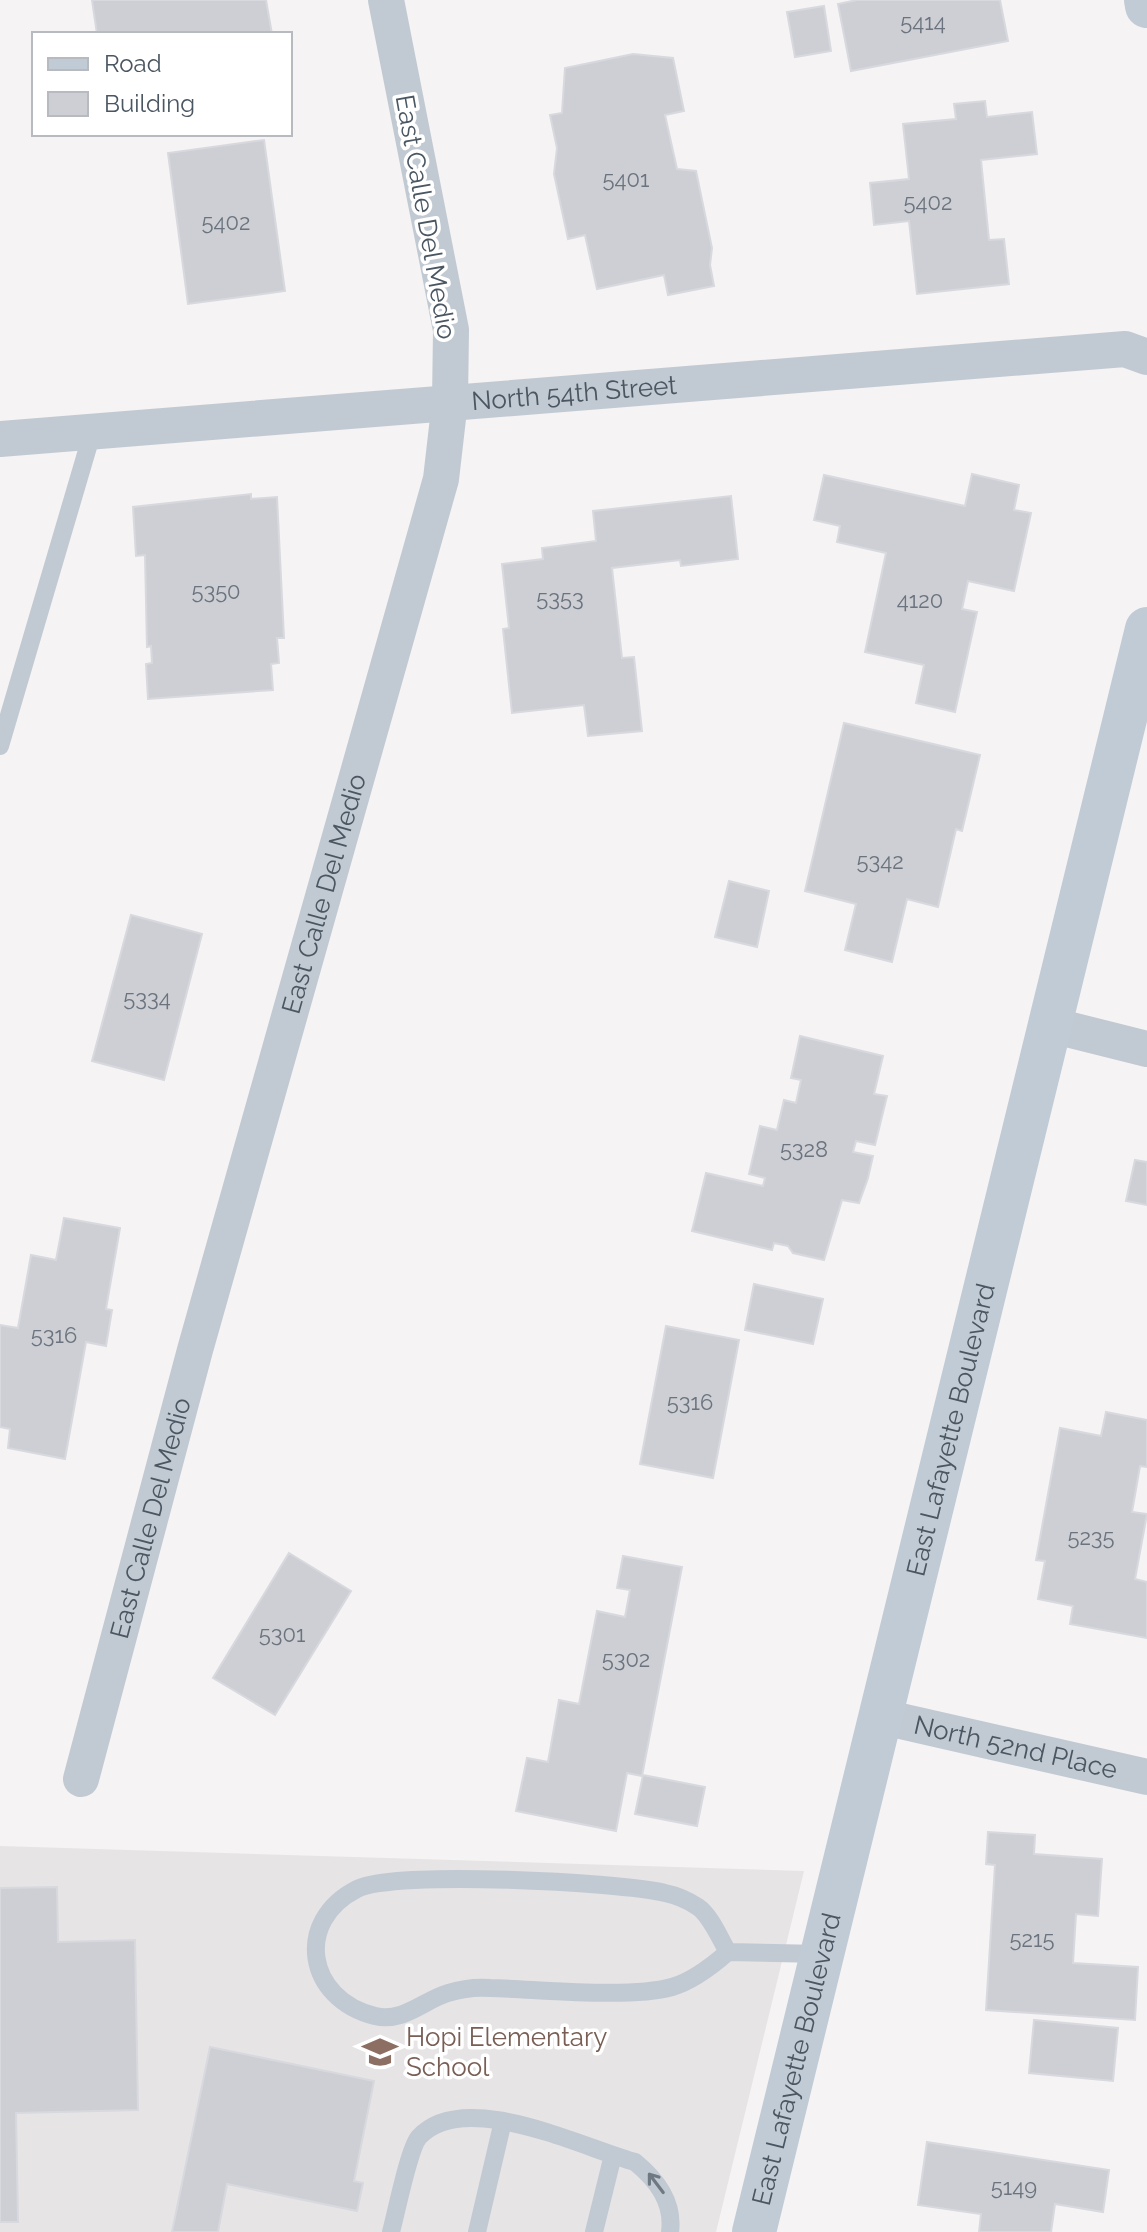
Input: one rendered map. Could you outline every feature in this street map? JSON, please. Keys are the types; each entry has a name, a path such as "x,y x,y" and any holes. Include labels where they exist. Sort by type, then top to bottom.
{"street":[{"name":"East Calle Del Medio","path":"81,1779 195,1350 441,479 450,401 451,330 386,0"},
{"path":"1146,0 1147,6"},
{"name":"North 54th Street","path":"0,439 1125,349 1147,357"},
{"name":"East Lafayette Boulevard","path":"754,2232 1051,1025 1140,688 1147,629"},
{"path":"1051,1025 1147,1049"},
{"name":"North 52nd Place","path":"883,1717 1147,1777"}],"lane":[{"path":"0,746 93,430"},
{"path":"728,1952 701,1909 669,1893 625,1886 409,1879 360,1887 330,1906 316,1944 318,1973 340,2002 377,2017 412,2012 447,1993 479,1987 621,1991 671,1987 706,1971 728,1952 821,1954"},
{"path":"391,2232 417,2139 437,2122 463,2117 503,2121 635,2162 660,2187 670,2209 670,2232"},
{"path":"477,2232 503,2121"},
{"path":"594,2232 613,2155"}],"shaded area":[{"name":"Hopi Elementary School","path":"0,1846 804,1871 716,2232 0,2232"}],"building":[{"path":"92,0 266,0 272,32 97,32"},
{"path":"857,0 1000,0 1008,41 851,71 838,4"},
{"path":"824,6 831,51 795,57 787,12"},
{"path":"633,54 673,58 684,111 665,115 677,169 696,171 712,248 710,265 714,286 668,295 664,275 597,289 585,235 568,239 554,174 557,148 550,115 562,113 565,68"},
{"path":"985,101 987,117 1032,112 1037,154 981,160 989,240 1004,239 1009,284 917,294 909,221 874,225 870,183 909,179 903,124 956,119 954,104"},
{"path":"264,140 285,291 188,304 168,153"},
{"path":"972,474 1019,485 1014,510 1031,513 1014,591 968,581 962,609 977,612 955,712 916,703 924,665 865,652 886,553 837,542 840,526 814,520 824,475 965,506"},
{"path":"251,494 251,499 277,497 284,638 277,638 279,663 271,664 273,690 148,699 146,664 152,663 151,646 147,647 145,555 136,556 133,507"},
{"path":"731,496 738,559 681,566 680,560 612,568 622,658 634,657 642,731 588,736 584,705 512,713 503,629 509,628 502,564 543,559 542,548 596,541 593,511"},
{"path":"844,723 980,755 962,831 956,829 938,907 907,899 892,962 845,950 856,904 805,891"},
{"path":"729,881 769,891 757,947 715,937"},
{"path":"131,915 202,934 164,1080 92,1061"},
{"path":"800,1036 883,1056 874,1094 887,1096 875,1145 856,1141 853,1152 873,1156 868,1178 859,1203 842,1200 824,1260 793,1253 788,1246 774,1243 772,1250 692,1231 706,1173 763,1186 765,1178 749,1174 760,1126 777,1130 784,1100 796,1103 801,1080 791,1078"},
{"path":"1135,1160 1147,1162 1147,1205 1126,1201"},
{"path":"64,1218 120,1228 106,1309 112,1310 106,1346 86,1342 65,1459 8,1448 10,1429 0,1427 0,1325 18,1328 31,1255 56,1260"},
{"path":"754,1284 823,1299 813,1344 745,1330"},
{"path":"666,1326 739,1340 713,1478 640,1464"},
{"path":"1106,1412 1147,1420 1147,1467 1140,1466 1132,1512 1147,1514 1135,1579 1147,1582 1147,1638 1070,1624 1073,1606 1038,1599 1045,1561 1036,1560 1060,1428 1101,1436"},
{"path":"289,1553 351,1591 275,1715 213,1678"},
{"path":"623,1556 682,1567 642,1776 627,1773 616,1831 516,1811 527,1758 548,1762 559,1700 579,1704 597,1611 625,1617 630,1590 617,1588"},
{"path":"643,1775 705,1787 697,1826 635,1814"},
{"path":"988,1832 1035,1835 1034,1854 1102,1859 1098,1916 1076,1914 1073,1963 1138,1967 1135,2020 986,2010 995,1865 986,1864"},
{"path":"57,1887 58,1942 135,1940 138,2110 16,2113 18,2222 0,2222 0,1888"},
{"path":"1034,2020 1118,2028 1113,2081 1029,2073"},
{"path":"210,2047 374,2081 354,2181 363,2183 357,2211 227,2184 218,2232 172,2232"},
{"path":"927,2142 1109,2170 1103,2212 1055,2204 1051,2232 979,2232 981,2214 918,2205"}],"place":[{"name":"Hopi Elementary School","path":"380,2052"}]}
